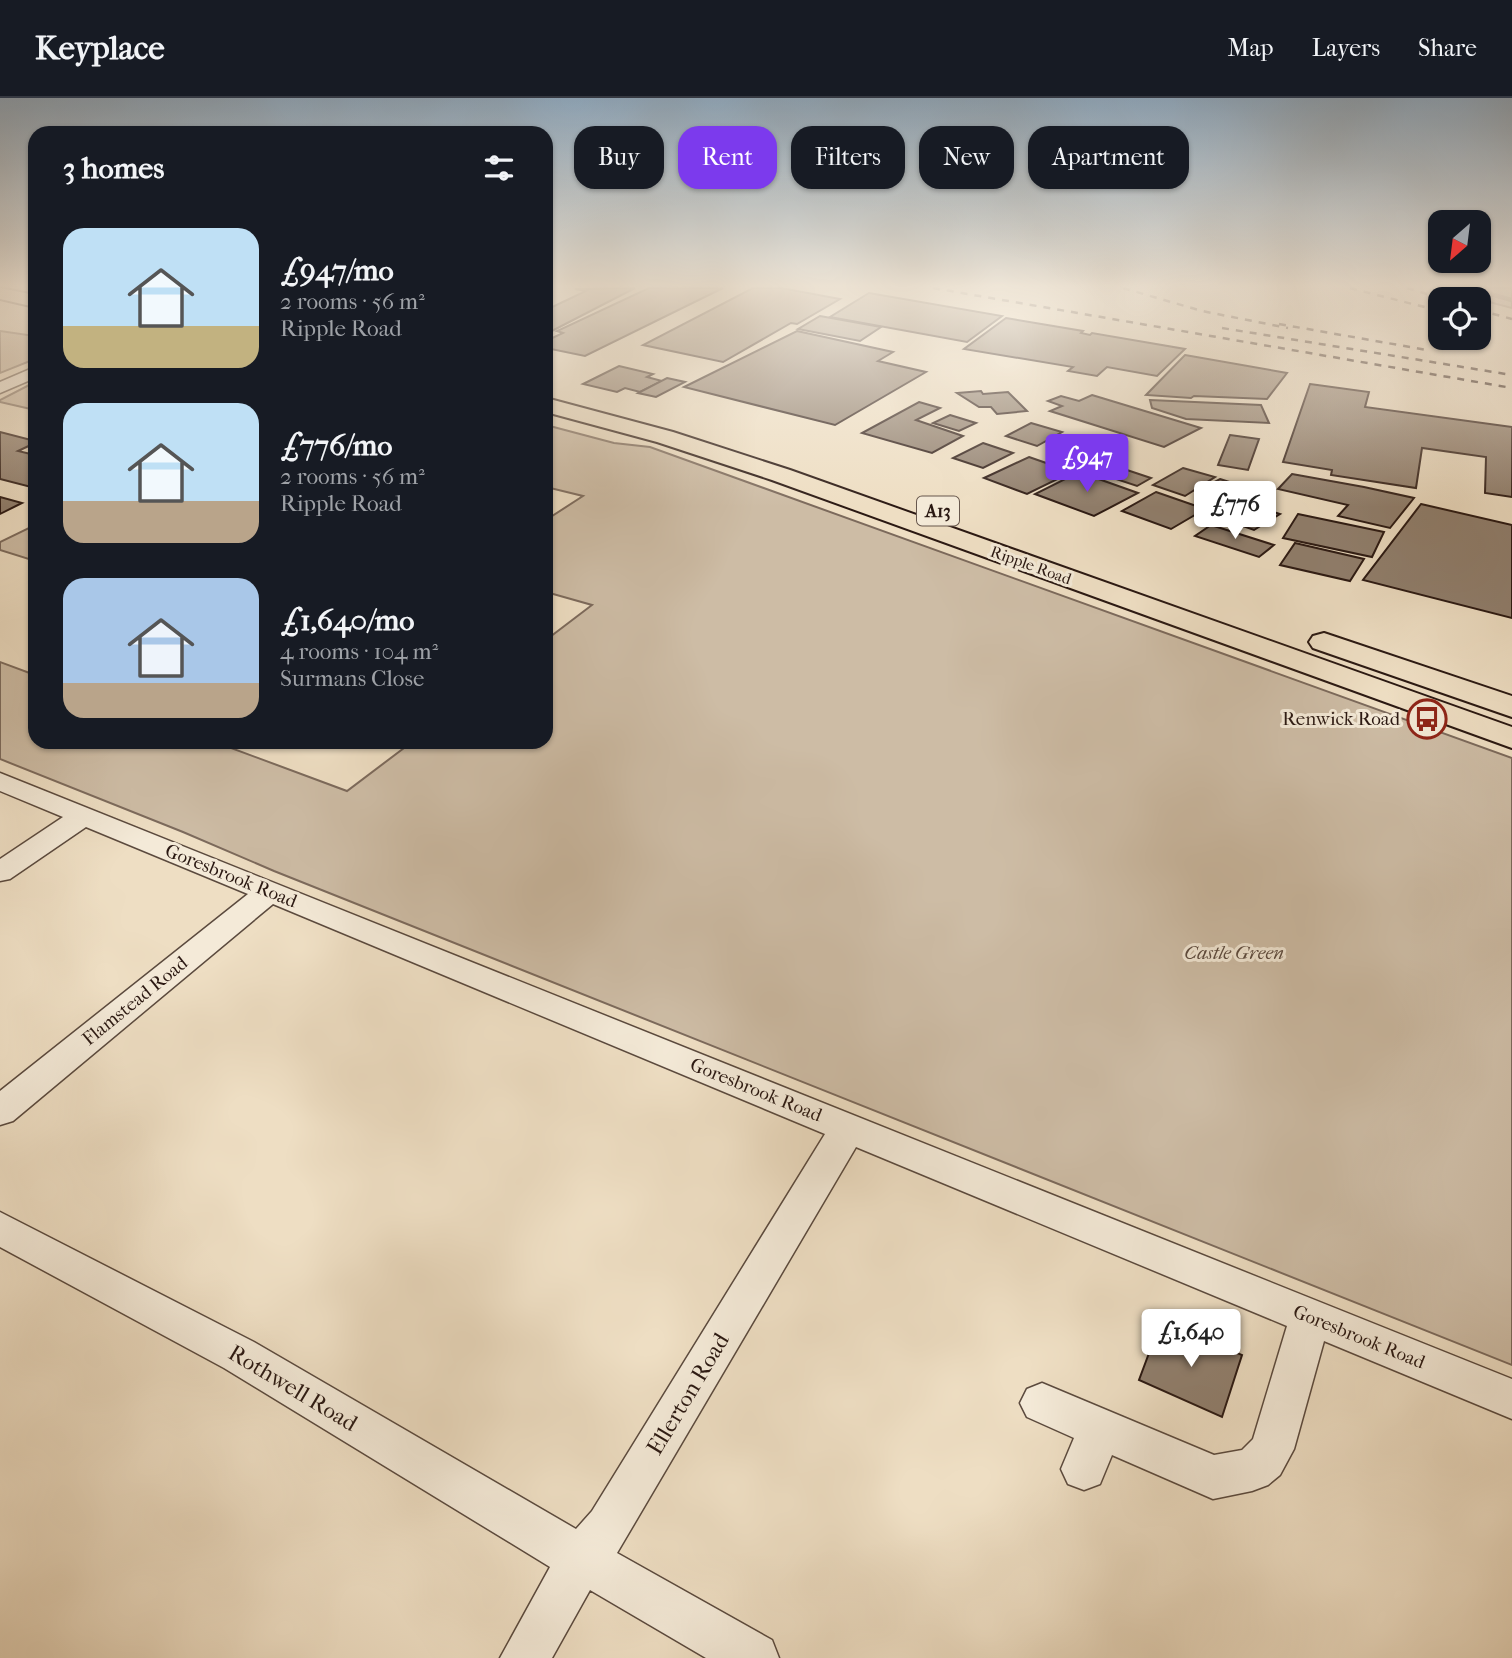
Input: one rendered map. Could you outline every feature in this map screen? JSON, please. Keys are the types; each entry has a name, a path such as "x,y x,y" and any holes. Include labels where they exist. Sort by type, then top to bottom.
{"highway":[{"name":"Ripple Road","path":"553,393 685,427 1235,612"},
{"name":"Ripple Road","path":"553,407 665,437 781,475 1512,738"},
{"path":"1300,634 1512,707"}],"street":[{"path":"0,388 28,375"},
{"name":"Goresbrook Road","path":"0,782 1512,1399"},
{"path":"0,872 83,816"},
{"name":"Flamstead Road","path":"0,1111 270,891"},
{"name":"Ellerton Road","path":"525,1658 580,1559 608,1527 848,1128"},
{"name":"Rothwell Road","path":"0,1228 239,1355 580,1559 754,1658"},
{"path":"1042,1403 1091,1449 1213,1477 1252,1470 1272,1449 1310,1317"}],"green space":[{"path":"0,361 28,361 28,362 0,373"},
{"path":"28,386 28,408 0,400"},
{"name":"Castle Green","path":"553,427 614,443 650,447 1512,758 1512,1365 0,759 0,662 28,672 28,749 234,749 347,791 403,749 553,749 553,635 592,605 553,594 553,515 583,496 553,489"},
{"path":"28,528 28,559 0,550 0,542"}],"building":[{"path":"737,361 878,361 926,372 835,425 684,387"},
{"path":"1035,361 1173,361 1157,376 1107,367 1097,376 1068,371 1073,367"},
{"path":"1179,361 1218,361 1287,373 1267,399 1146,395"},
{"path":"619,366 653,374 647,377 662,381 640,392 625,388 617,392 583,384"},
{"path":"667,378 685,382 656,397 638,393"},
{"path":"1310,384 1369,392 1365,407 1512,427 1512,497 1485,493 1486,457 1422,448 1416,488 1331,475 1332,470 1283,462"},
{"path":"981,391 983,394 1008,392 1027,411 997,414 991,407 979,407 957,393"},
{"path":"1092,395 1201,428 1164,447 1050,411 1062,406 1048,401 1061,396 1079,401"},
{"path":"1150,400 1261,405 1269,423 1186,419 1152,408"},
{"path":"919,402 940,408 916,420 963,436 932,453 862,433"},
{"path":"950,415 976,423 959,431 933,423"},
{"path":"1031,423 1062,432 1037,446 1006,436"},
{"path":"0,432 28,439 28,446 18,451 28,453 28,486 0,479"},
{"path":"1230,435 1259,439 1248,470 1218,465"},
{"path":"1088,437 1118,446 1085,463 1055,453"},
{"path":"983,443 1013,453 983,468 953,458"},
{"path":"1029,457 1072,472 1027,494 984,478"},
{"path":"1106,463 1151,478 1137,486 1092,471"},
{"path":"1183,468 1215,477 1185,496 1153,485"},
{"path":"1079,472 1138,493 1094,516 1035,494"},
{"path":"1292,474 1414,498 1390,528 1338,516 1348,505 1278,489"},
{"path":"1220,479 1242,486 1228,494 1199,490"},
{"path":"1156,492 1205,509 1171,529 1122,511"},
{"path":"0,497 22,503 0,514"},
{"path":"1240,501 1280,514 1254,530 1214,516"},
{"path":"1421,504 1512,525 1512,618 1363,580"},
{"path":"1298,514 1384,532 1372,557 1283,538"},
{"path":"1211,525 1274,545 1259,557 1195,536"},
{"path":"1295,543 1364,559 1350,581 1280,565"},
{"path":"1161,1321 1242,1355 1222,1417 1139,1380"}],"railway":[{"path":"1355,361 1512,388"},
{"path":"1424,361 1512,375"}],"place":[{"name":"Renwick Road","path":"1427,719"}]}
